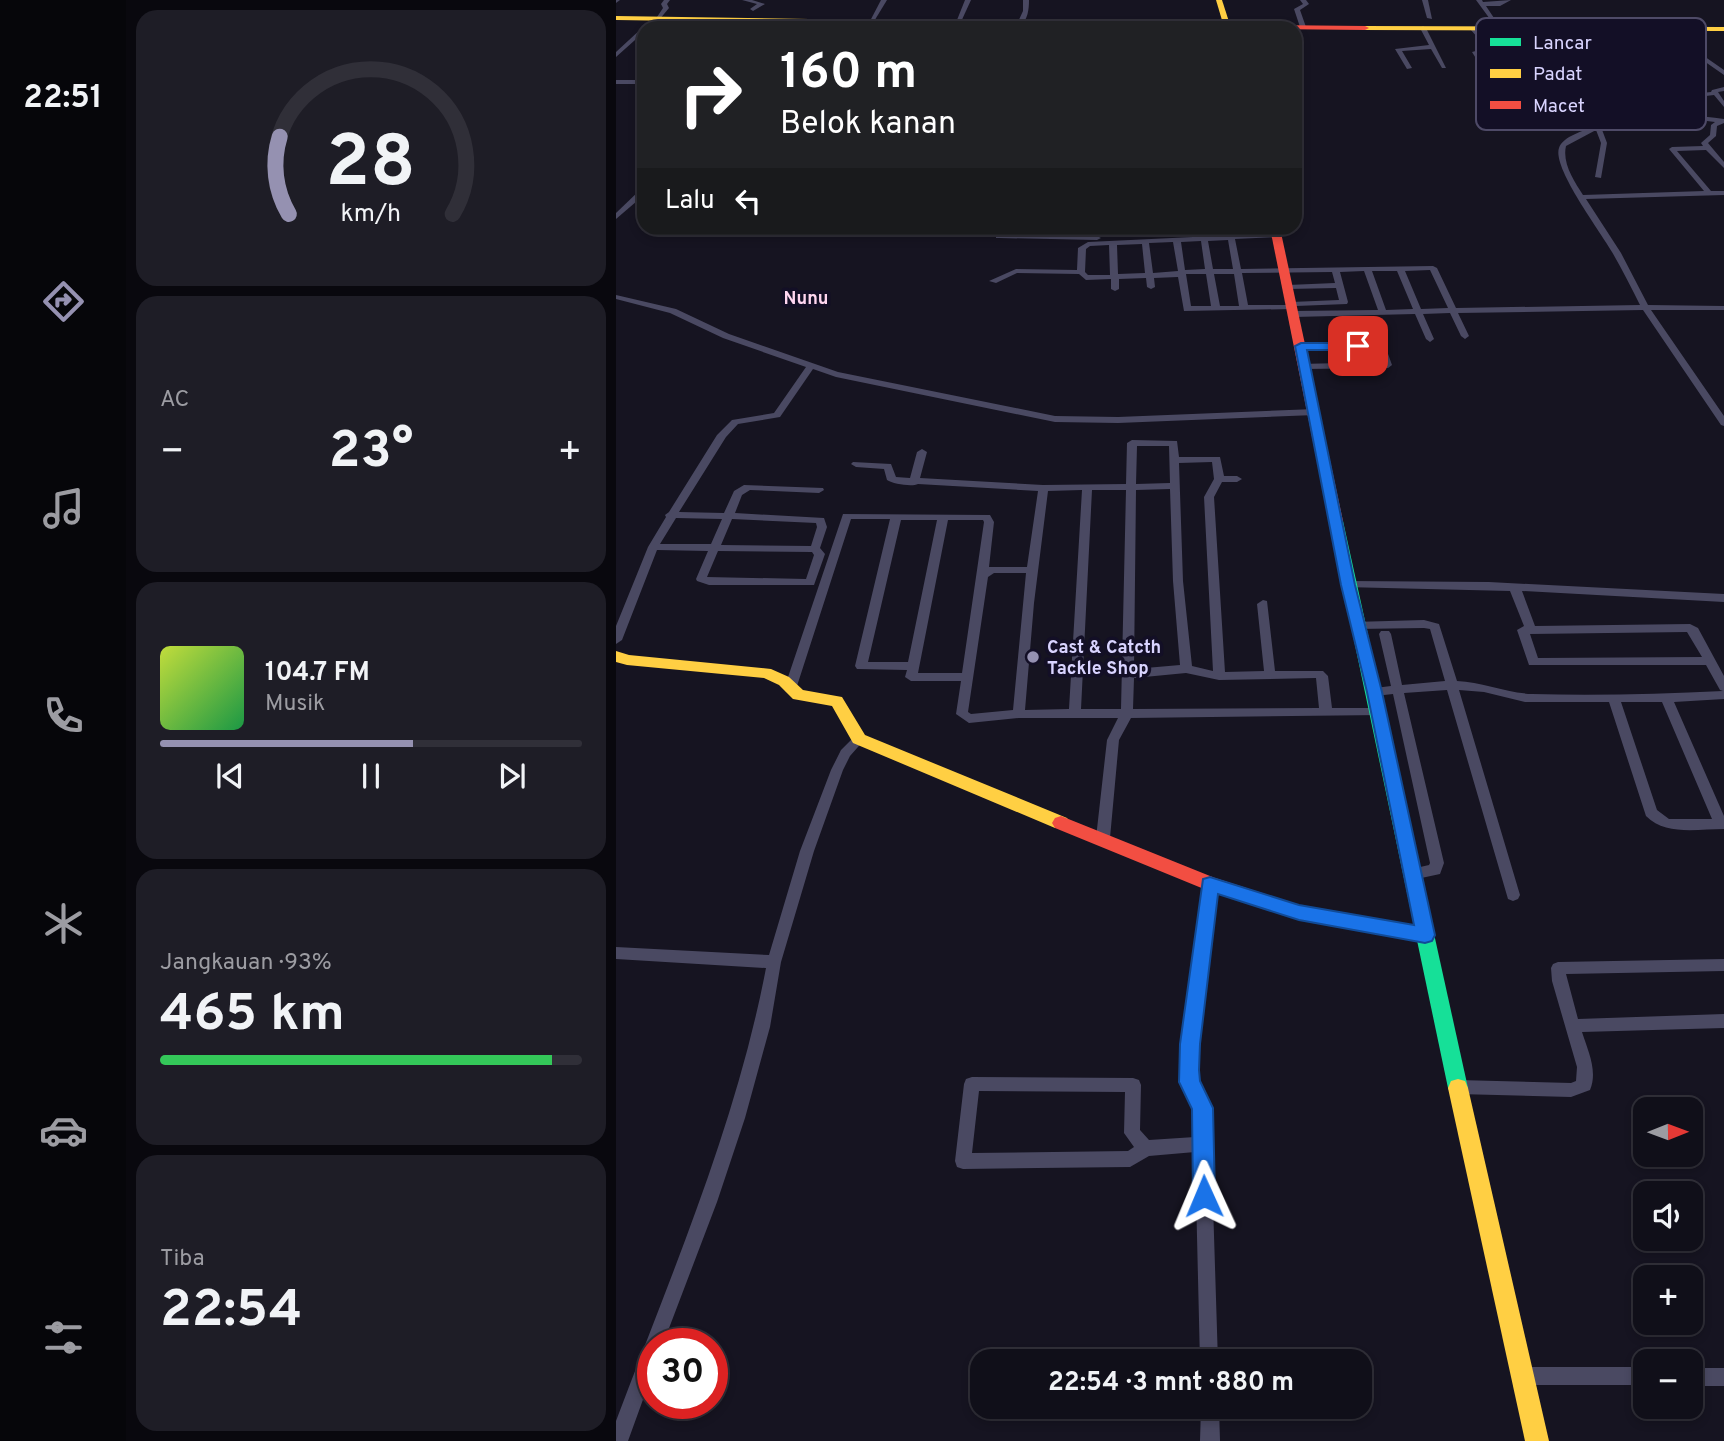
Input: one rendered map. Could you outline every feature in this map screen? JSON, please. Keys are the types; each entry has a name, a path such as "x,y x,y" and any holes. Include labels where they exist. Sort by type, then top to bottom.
{"street":[{"path":"653,21 665,10 667,6 664,4 667,0"},
{"path":"745,0 762,4 753,9"},
{"path":"872,21 884,0"},
{"path":"962,21 968,0"},
{"path":"1026,0 1026,21"},
{"path":"1219,0 1226,21"},
{"path":"1301,21 1297,9 1306,4 1303,0"},
{"path":"1425,0 1433,47 1444,67"},
{"path":"1481,2 1500,4 1508,0"},
{"path":"1481,2 1492,18"},
{"path":"616,18 637,22"},
{"path":"1302,24 1303,27 1427,23 1473,29 1476,32"},
{"path":"1706,29 1724,29"},
{"path":"616,55 637,36"},
{"path":"1409,68 1398,49 1433,47"},
{"path":"1706,60 1724,73"},
{"path":"616,82 637,82"},
{"path":"1706,94 1724,89"},
{"path":"1714,93 1724,105"},
{"path":"1723,121 1712,128 1713,136 1704,143 1724,166"},
{"path":"1590,130 1576,135 1561,149 1569,178 1617,253 1645,307 1724,423"},
{"path":"1599,130 1604,143 1599,177"},
{"path":"1707,148 1672,149 1710,194"},
{"path":"1581,197 1724,193"},
{"path":"616,217 637,197"},
{"path":"616,201 632,202"},
{"path":"1246,235 1083,246 1081,272 1086,278 1210,271 1435,269 1465,336"},
{"path":"1277,235 1315,412 1348,585 1375,692 1425,935 1537,1441"},
{"path":"999,236 1118,239 1115,289"},
{"path":"1231,237 1244,308"},
{"path":"1203,238 1216,309"},
{"path":"1177,240 1187,309 1244,308 1383,313 1645,307 1724,308"},
{"path":"1145,241 1151,287"},
{"path":"1367,269 1383,313"},
{"path":"1400,269 1430,339"},
{"path":"993,281 1021,270 1081,272"},
{"path":"1292,309 1343,303 1335,270"},
{"path":"1287,287 1339,285"},
{"path":"616,296 673,311 726,336 811,366 867,382 1055,419 1118,420 1315,412"},
{"path":"1301,346 1372,346 1382,350 1388,365 1303,366"},
{"path":"616,640 653,547 670,514 730,425 777,415 811,366"},
{"path":"1103,838 1113,740 1127,713 1132,443 1174,443 1178,581 1186,669"},
{"path":"914,483 922,452"},
{"path":"1175,460 1217,456 1219,480 1209,497 1219,676"},
{"path":"856,464 888,466 892,480 914,483 1043,488 1175,486"},
{"path":"1219,480 1237,479"},
{"path":"1075,713 1087,486"},
{"path":"653,547 714,548 815,549 820,554 810,583 704,581 701,576 714,548 729,517 738,494 743,488 819,490"},
{"path":"1019,714 1032,570 1043,488"},
{"path":"670,514 820,520 822,527 815,549"},
{"path":"790,689 846,516 943,517 989,519 984,575 963,718 1075,713 1378,712"},
{"path":"896,516 861,666 914,666"},
{"path":"943,517 911,677 967,677"},
{"path":"984,575 992,570 1032,570"},
{"path":"1348,585 1515,588 1724,598"},
{"path":"1515,588 1530,628"},
{"path":"1263,604 1270,675"},
{"path":"1357,625 1433,625 1513,895"},
{"path":"1711,661 1532,662 1523,630 1684,626 1694,631 1711,661 1724,687"},
{"path":"1385,634 1437,863 1435,870 1412,874"},
{"path":"618,659 766,673 785,681 790,689 809,698 837,701 859,739 1210,884 1299,912 1425,935"},
{"path":"1129,674 1186,669 1219,676 1320,674 1326,712"},
{"path":"1375,692 1453,687 1485,688 1511,697 1666,698 1724,695"},
{"path":"1614,698 1651,812 1660,821 1668,824 1722,824 1666,698"},
{"path":"660,1328 709,1202 737,1118 760,1038 774,962 807,851 836,770 845,752 859,739"},
{"path":"1209,1349 1202,1108 1189,1082 1189,1070 1210,884"},
{"path":"616,953 774,962"},
{"path":"1458,1087 1571,1090 1580,1088 1586,1081 1585,1067 1559,981 1558,968 1724,965"},
{"path":"1573,1026 1724,1021"},
{"path":"1146,1148 1132,1133 1133,1085 972,1084 963,1161 1130,1159 1146,1148 1203,1144"},
{"path":"1522,1376 1633,1376"},
{"path":"1703,1377 1724,1377"},
{"path":"618,1441 637,1389"},
{"path":"1210,1419 1210,1441"}],"traffic: fast":[{"path":"1336,521 1458,1088"}],"traffic: slow":[{"path":"1219,0 1226,21"},
{"path":"616,18 808,21"},
{"path":"1365,28 1476,28"},
{"path":"1706,29 1724,29"},
{"path":"616,656 627,660 766,673 784,681 798,695 837,701 859,739 1061,823"},
{"path":"1458,1088 1537,1441"}],"traffic: jam":[{"path":"1302,27 1365,28"},
{"path":"1276,235 1336,521"},
{"path":"1061,823 1210,884 1299,912 1425,935"}],"place":[{"name":"Cast & Catcth Tackle Shop","path":"1033,657"}],"district":[{"name":"Nunu","path":"806,298"}],"route":[{"path":"1204,1196 1202,1108 1189,1082 1189,1070 1210,884 1299,912 1425,935 1375,692 1348,585 1301,346 1358,346"}]}
